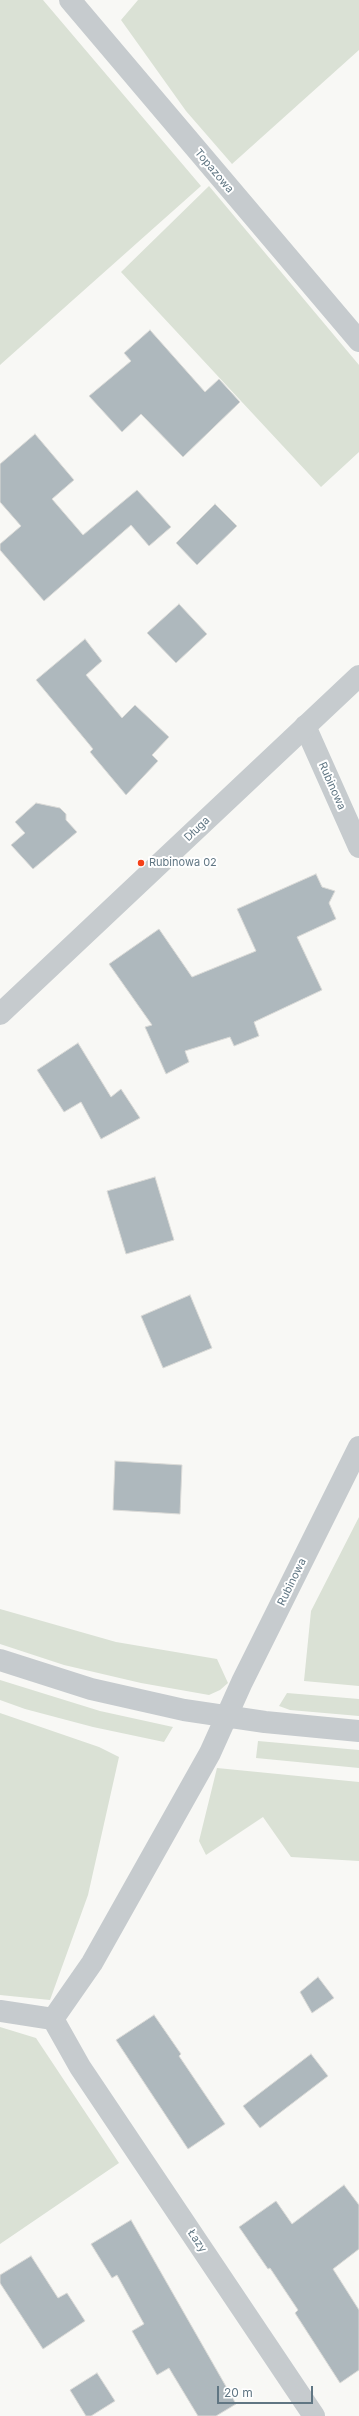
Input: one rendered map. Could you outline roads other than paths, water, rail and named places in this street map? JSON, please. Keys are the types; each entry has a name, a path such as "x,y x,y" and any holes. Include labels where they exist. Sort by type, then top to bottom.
{"street":[{"name":"Topazowa","path":"70,0 359,340"},
{"name":"Długa","path":"0,1014 359,676"},
{"name":"Rubinowa","path":"305,726 359,847"},
{"name":"Rubinowa","path":"53,2019 92,1963 210,1753 226,1716 359,1447"},
{"path":"0,1660 91,1689 226,1716 359,1731"},
{"path":"0,2012 53,2019"},
{"name":"Łazy","path":"53,2019 80,2067 314,2416"}],"place":[{"name":"Rubinowa 02","path":"141,863"}]}
